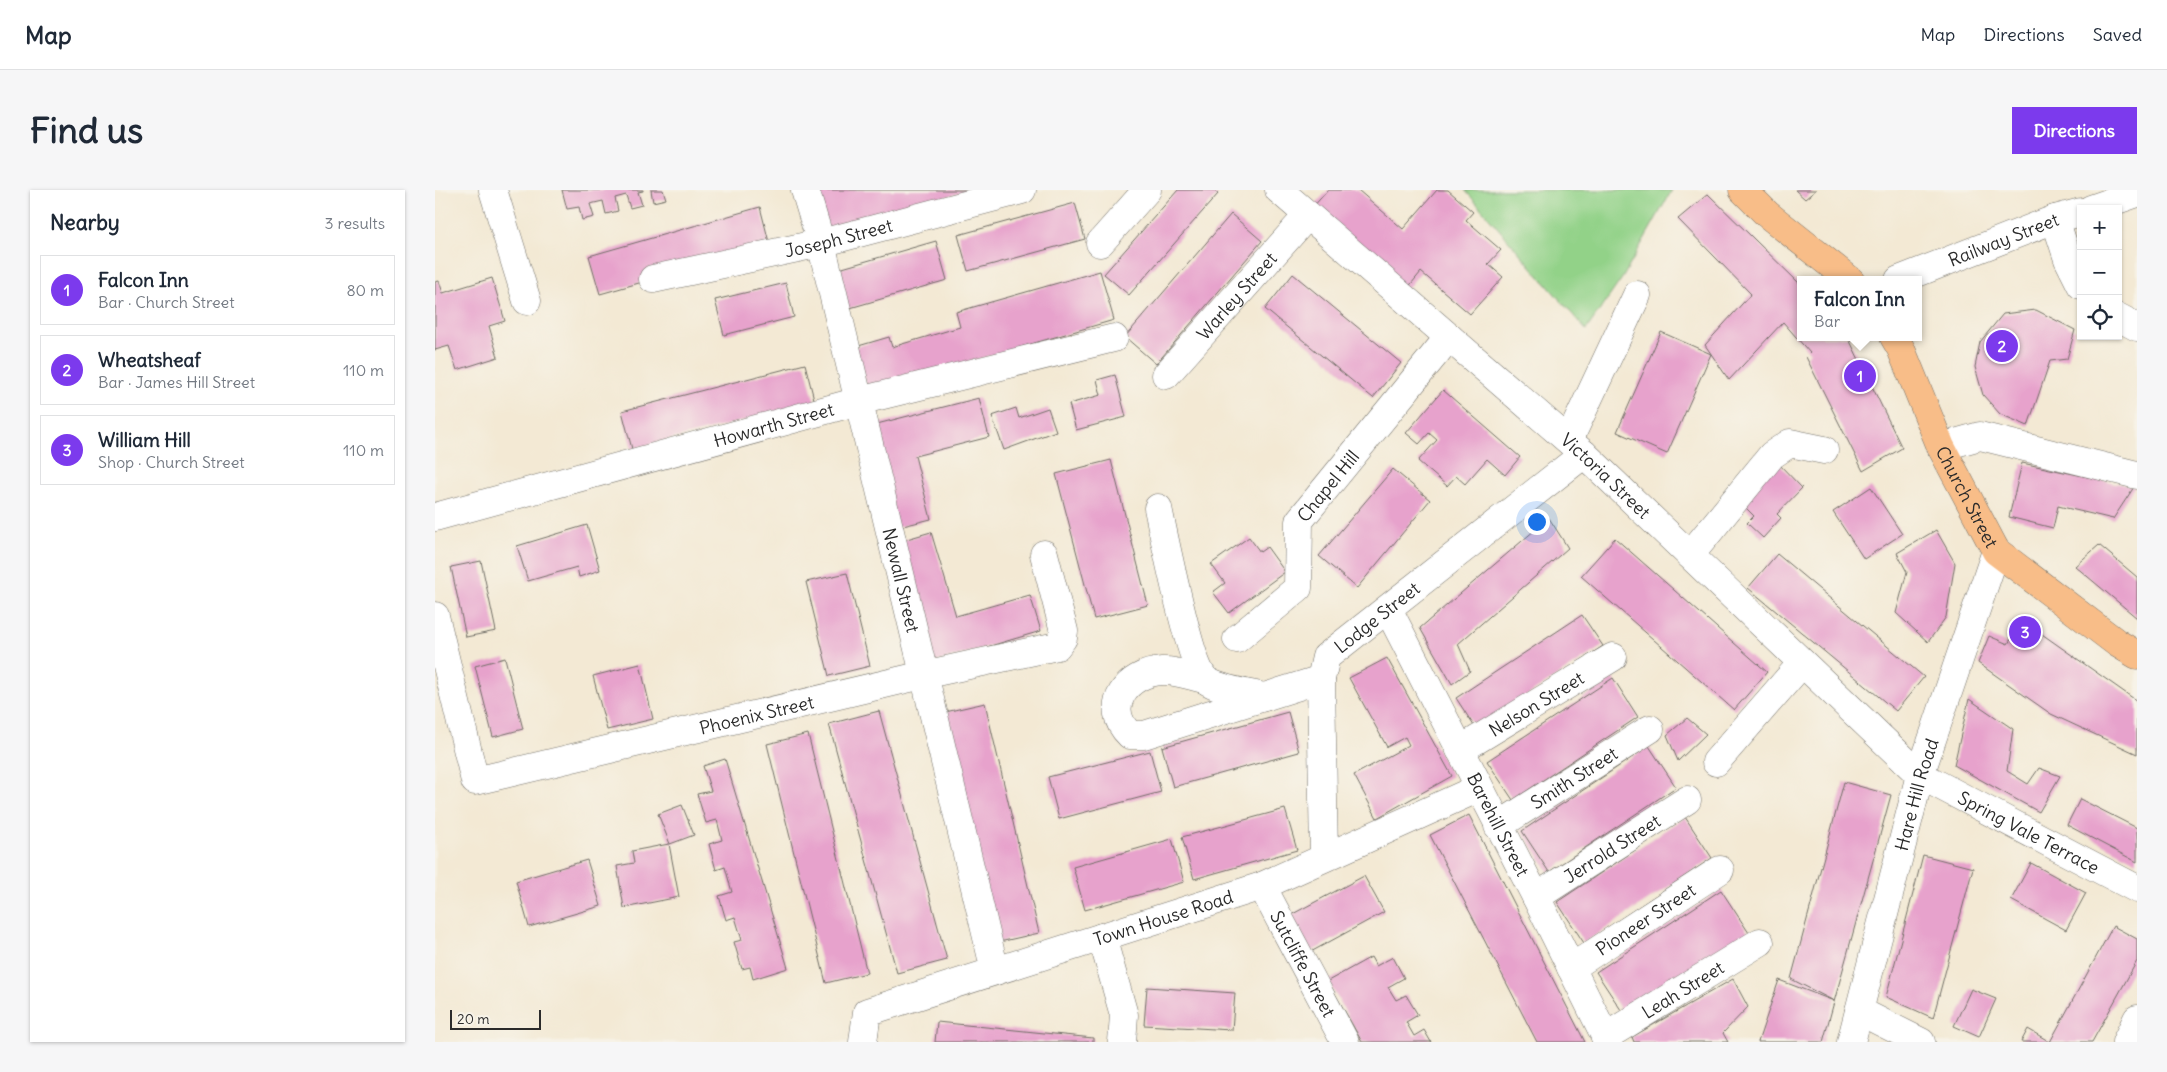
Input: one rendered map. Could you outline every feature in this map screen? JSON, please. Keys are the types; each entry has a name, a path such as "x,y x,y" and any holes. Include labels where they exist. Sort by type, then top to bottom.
{"highway":[{"path":"1743,190 1767,214 1844,276"},
{"name":"Church Street","path":"1896,341 1901,349 1941,447 1996,551 2117,643 2137,656"}],"street":[{"path":"493,190 527,301"},
{"name":"Newall Street","path":"805,190 821,243 995,971"},
{"name":"Joseph Street","path":"653,279 821,243 1022,190"},
{"path":"1100,243 1147,190"},
{"name":"Victoria Street","path":"1279,190 1577,447 1920,775"},
{"path":"2102,205 2137,193"},
{"name":"Warley Street","path":"1166,375 1308,215"},
{"path":"2068,215 2068,259 2077,277"},
{"name":"Railway Street","path":"1909,276 2068,215"},
{"path":"1577,447 1637,295"},
{"path":"2122,319 2137,327"},
{"name":"Chapel Hill","path":"1237,638 1298,588 1299,521 1449,337"},
{"name":"Howarth Street","path":"435,517 859,401 1114,338"},
{"path":"1941,447 1980,436 2137,475"},
{"path":"1690,555 1772,455 1790,443 1824,450"},
{"name":"Lodge Street","path":"1324,858 1321,679 1326,658 1388,609 1577,447"},
{"path":"1158,508 1190,645 1204,679"},
{"name":"Hare Hill Road","path":"1851,1042 1920,775 1996,551"},
{"name":"Phoenix Street","path":"435,616 475,781 923,675 1057,646 1063,638 1064,631 1044,554"},
{"name":"Barehill Street","path":"1388,609 1607,1039"},
{"name":"Nelson Street","path":"1460,750 1613,657"},
{"path":"1716,762 1802,663"},
{"path":"1264,697 1213,684 1204,679 1162,671 1143,676 1131,683 1122,693 1116,706 1120,726 1130,735 1144,735 1321,679"},
{"name":"Smith Street","path":"1498,826 1650,729"},
{"name":"Spring Vale Terrace","path":"1920,775 2137,889"},
{"name":"Town House Road","path":"863,1042 867,1012 1261,886 1479,788"},
{"name":"Jerrold Street","path":"1536,898 1687,800"},
{"name":"Pioneer Street","path":"1571,968 1720,870"},
{"name":"Sutcliffe Street","path":"1261,886 1345,1042"},
{"path":"1102,937 1124,1015 1122,1042"},
{"name":"Leah Street","path":"1607,1039 1760,942"},
{"path":"1859,1011 1921,1042"},
{"path":"2127,1042 2137,1020"}],"green space":[{"path":"1465,190 1672,190 1623,277 1586,330"}],"building":[{"path":"562,190 643,190 638,192 642,205 630,208 626,195 615,198 618,211 606,214 603,201 590,204 594,217 582,220 579,207 567,209"},
{"path":"651,190 663,190 666,199 653,202"},
{"path":"825,190 968,191 826,230 815,193"},
{"path":"1178,190 1213,190 1218,194 1129,295 1104,274"},
{"path":"1328,190 1358,190 1403,229 1437,190 1448,190 1473,212 1466,220 1501,250 1488,264 1503,277 1470,314 1421,272 1406,290 1312,208"},
{"path":"1795,190 1816,190 1805,199"},
{"path":"1708,194 1797,281 1797,338 1783,322 1729,380 1705,345 1751,294 1678,219"},
{"path":"1075,203 1085,239 968,271 958,235"},
{"path":"760,207 770,246 600,294 589,256"},
{"path":"1231,214 1262,241 1156,364 1125,337"},
{"path":"936,241 947,280 843,310 832,271"},
{"path":"1100,271 1114,320 868,391 855,347 889,337 892,347 960,327 956,312"},
{"path":"1293,274 1401,363 1373,398 1265,309"},
{"path":"492,278 505,321 489,326 498,357 457,370 449,346 435,350 435,282 439,281 443,293"},
{"path":"786,283 794,317 724,335 715,300"},
{"path":"2036,310 2075,330 2067,359 2050,361 2028,426 2000,414 1983,395 1975,367 1980,342 2003,314"},
{"path":"1661,332 1711,354 1667,454 1617,432"},
{"path":"1800,341 1850,341 1902,448 1863,471 1806,357 1810,353"},
{"path":"805,364 815,403 632,449 622,411"},
{"path":"1115,375 1126,417 1076,430 1069,404 1101,395 1097,380"},
{"path":"1443,390 1520,457 1505,475 1487,459 1465,484 1456,476 1447,486 1418,461 1437,440 1429,433 1419,444 1406,433"},
{"path":"979,398 989,437 915,456 931,519 895,528 869,426"},
{"path":"1016,408 1019,418 1048,408 1056,431 1004,450 992,416"},
{"path":"1111,460 1148,605 1094,619 1056,474"},
{"path":"1777,462 1802,488 1777,514 1781,518 1763,538 1747,523 1754,516 1739,501"},
{"path":"2022,463 2134,487 2113,519 2058,506 2053,528 2009,517"},
{"path":"1393,469 1430,500 1357,588 1319,556"},
{"path":"1871,487 1902,534 1864,559 1833,512"},
{"path":"1549,518 1568,548 1458,644 1470,671 1452,684 1420,628"},
{"path":"587,525 600,570 579,577 577,567 528,581 517,546"},
{"path":"1936,530 1955,563 1946,617 1928,642 1896,613 1907,572 1897,553"},
{"path":"931,532 956,616 1030,595 1041,631 929,664 893,543"},
{"path":"1249,537 1260,552 1267,547 1285,572 1229,613 1213,592 1225,583 1211,564"},
{"path":"1615,538 1767,672 1734,710 1581,576"},
{"path":"2099,545 2137,577 2137,618 2075,566"},
{"path":"1777,554 1924,677 1896,711 1748,588"},
{"path":"481,561 496,631 466,637 451,567"},
{"path":"847,573 870,666 829,676 806,582"},
{"path":"1582,615 1603,646 1476,729 1456,698"},
{"path":"2022,620 2137,701 2137,754 2051,714 1978,663 1989,636 2008,644"},
{"path":"505,658 523,729 493,737 475,666"},
{"path":"1387,658 1452,776 1377,818 1354,775 1409,745 1405,737 1387,747 1349,678"},
{"path":"640,664 653,719 607,730 593,676"},
{"path":"1613,678 1638,717 1513,800 1487,761"},
{"path":"1969,699 2013,729 2007,771 2028,784 2039,768 2060,776 2039,812 1954,765"},
{"path":"985,703 1039,933 995,943 941,713"},
{"path":"879,711 947,960 897,973 829,724"},
{"path":"1288,712 1299,752 1173,787 1162,747"},
{"path":"1687,718 1706,734 1678,761 1667,735"},
{"path":"808,734 867,973 826,983 767,744"},
{"path":"1649,746 1676,787 1549,872 1522,831"},
{"path":"1150,751 1161,792 1059,819 1048,777"},
{"path":"725,759 788,968 753,979 750,967 742,969 734,942 742,940 735,917 726,920 719,896 732,892 725,867 716,870 709,844 722,840 717,820 706,823 697,794 711,791 703,766"},
{"path":"1844,782 1891,795 1823,1042 1758,1042 1779,980 1834,1001 1791,979"},
{"path":"2080,799 2137,828 2137,862 2067,825"},
{"path":"682,805 694,835 670,844 658,814"},
{"path":"1285,809 1297,850 1194,879 1182,837"},
{"path":"1469,815 1585,1042 1537,1042 1430,835"},
{"path":"1685,817 1712,858 1584,943 1557,902"},
{"path":"1172,839 1184,882 1085,910 1073,867"},
{"path":"669,844 679,897 624,908 617,866 634,863 632,851"},
{"path":"1923,855 1973,868 1933,1018 1886,997"},
{"path":"587,860 601,906 529,927 516,881"},
{"path":"2031,863 2086,893 2066,930 2011,900"},
{"path":"1364,876 1384,912 1307,954 1287,917"},
{"path":"1721,890 1749,933 1625,1016 1596,972"},
{"path":"2113,926 2137,939 2137,961 2092,1042 2050,1042"},
{"path":"1371,957 1376,966 1393,957 1404,978 1388,987 1396,1000 1406,995 1418,1015 1406,1022 1414,1036 1424,1030 1431,1042 1362,1042 1328,981"},
{"path":"1733,979 1748,1007 1723,1033 1728,1042 1634,1042 1632,1037"},
{"path":"1147,987 1235,993 1232,1030 1144,1025"},
{"path":"1971,989 1996,999 1979,1037 1954,1026"},
{"path":"937,1022 1093,1038 1093,1042 935,1042"},
{"path":"2028,1029 2050,1042 2021,1042"}],"place":[{"name":"Wheatsheaf","path":"2002,346"},
{"name":"Falcon Inn","path":"1860,376"},
{"name":"William Hill","path":"2025,632"}]}
